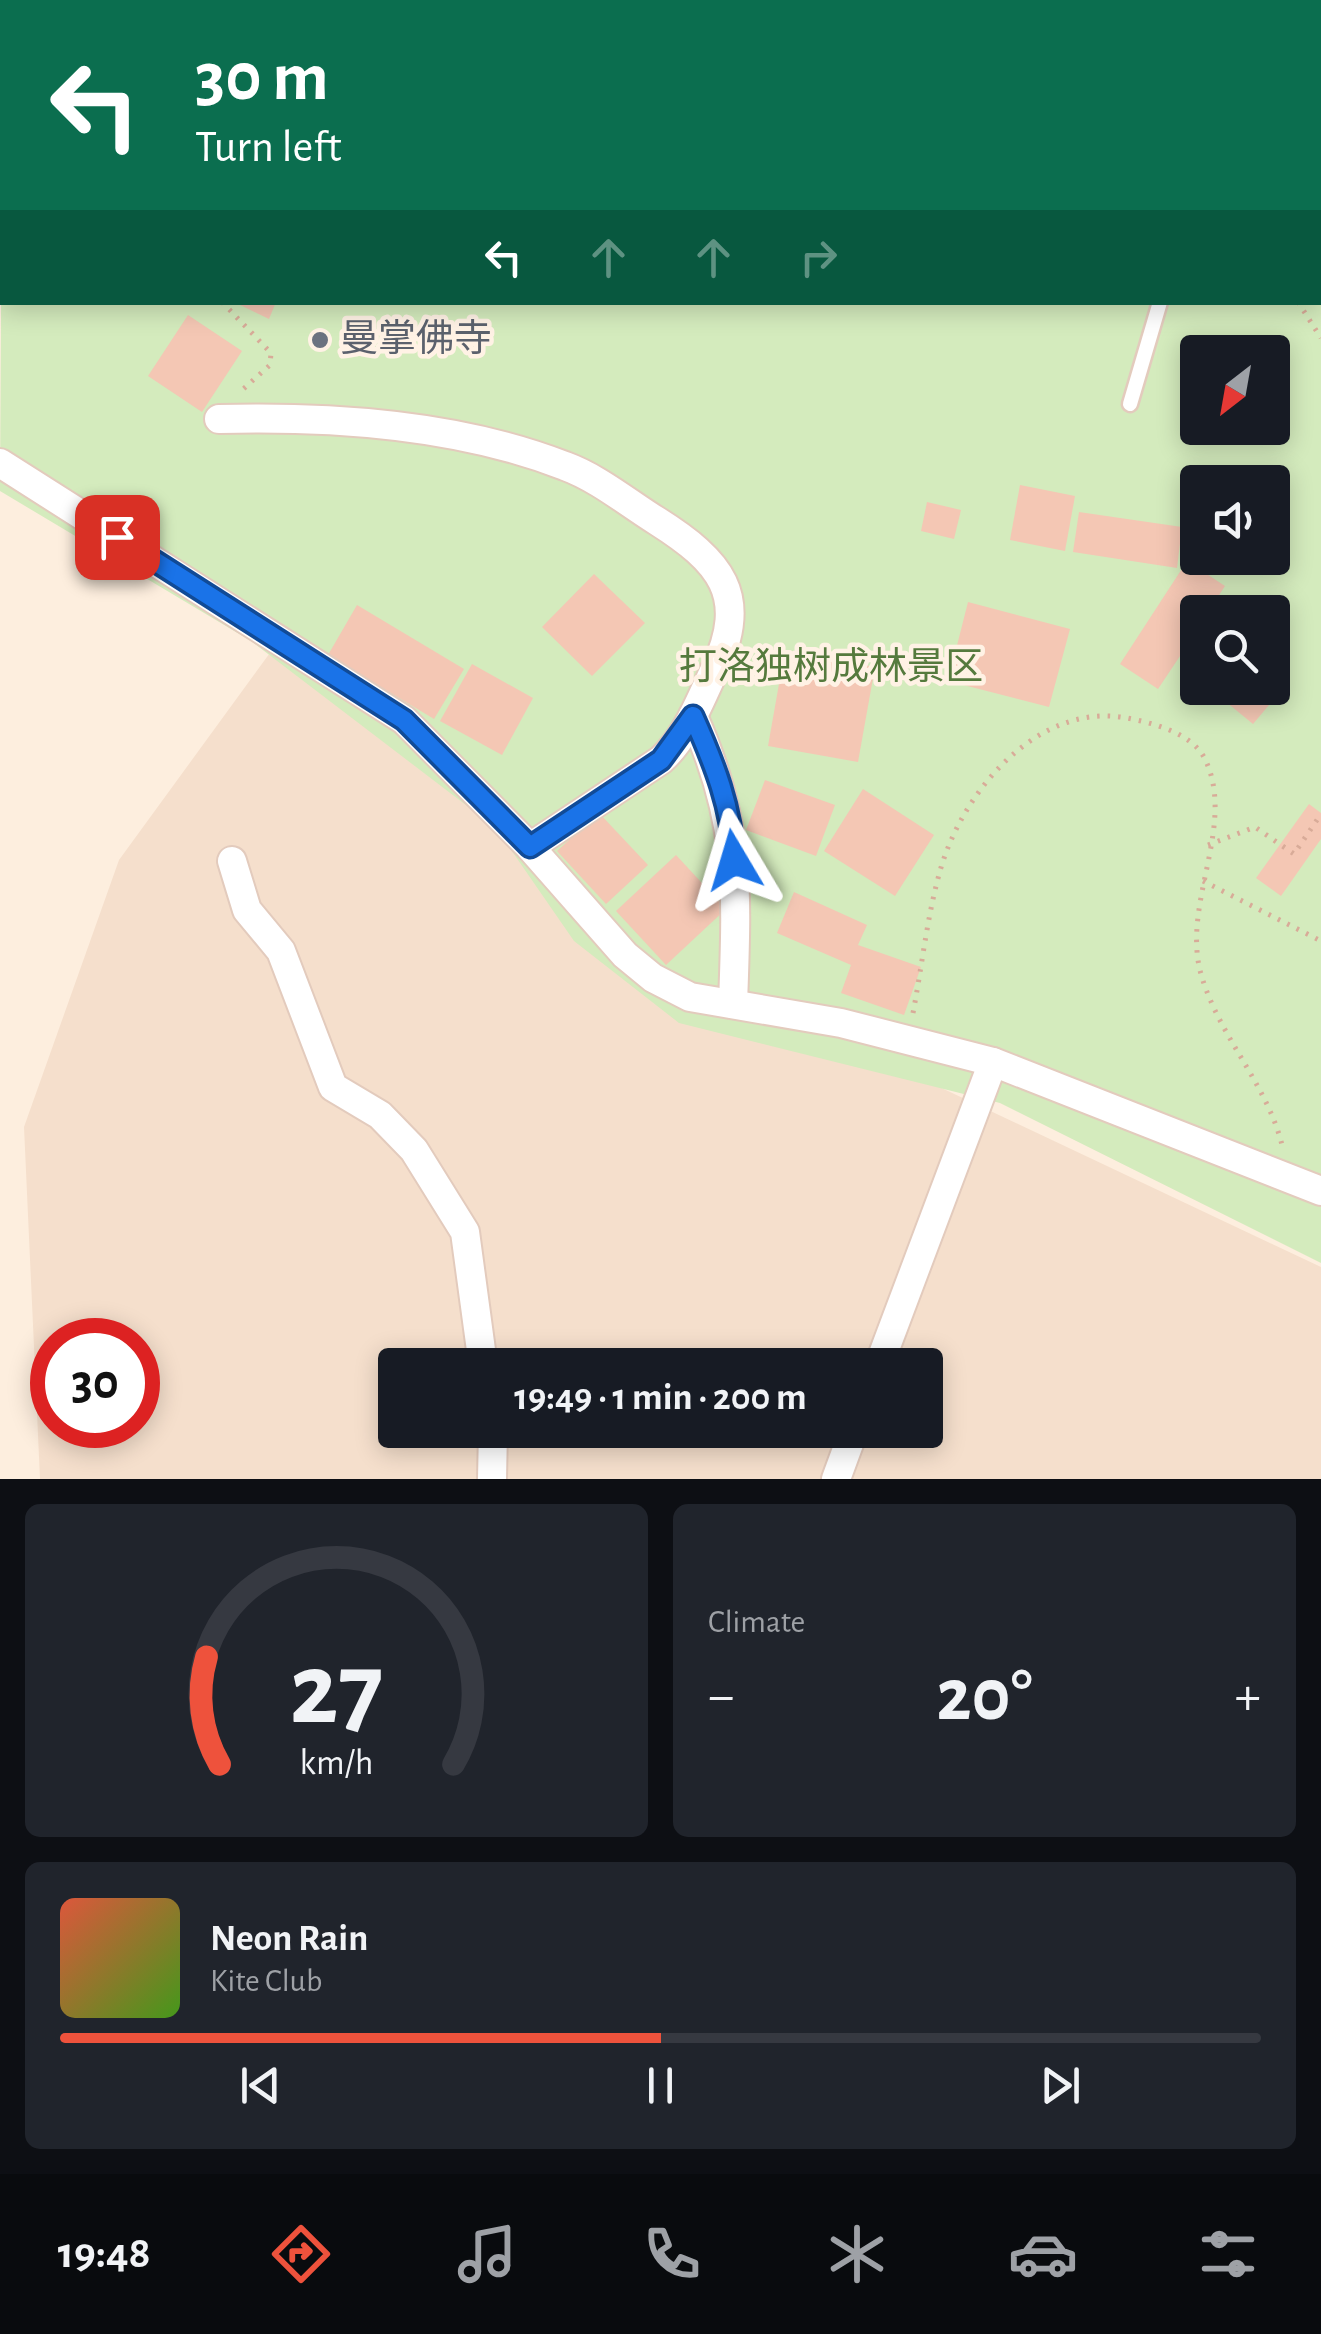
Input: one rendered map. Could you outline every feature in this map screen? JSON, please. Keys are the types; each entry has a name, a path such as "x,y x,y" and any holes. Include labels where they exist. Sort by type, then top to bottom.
{"street":[{"path":"219,419 284,417 440,432 579,472 682,537 707,558 728,591 733,613 730,638 693,716 661,760 530,847"},
{"path":"0,462 404,720 530,847 625,954 654,978 690,996 907,1040 992,1062 1321,1191"},
{"path":"693,716 718,772 733,832 733,1004"},
{"path":"232,861 246,910 281,950 333,1086 380,1115 414,1150 464,1232 481,1348"},
{"path":"884,1348 992,1062"},
{"path":"492,1479 493,1448"},
{"path":"836,1479 847,1448"}],"lane":[{"path":"1130,404 1159,305"}],"path":[{"path":"219,419 230,398 270,365 271,353 225,305"},
{"path":"1300,305 1321,338"},
{"path":"907,1040 940,868 995,769 1034,737 1084,715 1163,725 1202,754 1217,791 1195,918 1201,974 1278,1128 1288,1176"},
{"path":"1208,845 1255,827 1294,854 1321,814"},
{"path":"1203,881 1321,941"}],"shaded area":[{"path":"377,506 1180,557 1180,575 1198,575 1198,595 1180,595 1180,705 1186,705 914,1075 1321,1267 1321,1479 40,1479 39,1448 160,1448 160,1318 33,1318 24,1127 119,860"}],"green space":[{"name":"打洛独树成林景区","path":"1,305 1321,305 1321,1263 1000,1103 679,1023 574,941 496,828 251,641 0,491"}],"building":[{"path":"240,305 275,305 269,319"},
{"path":"188,315 242,351 202,412 148,376"},
{"path":"1020,485 1075,496 1065,551 1010,540"},
{"path":"927,502 961,510 954,539 921,531"},
{"path":"1079,512 1180,527 1177,568 1073,552"},
{"path":"1180,572 1180,575 1208,575 1225,586 1219,595 1180,595 1180,656 1158,689 1120,664"},
{"path":"594,574 645,623 592,676 542,627"},
{"path":"968,602 1070,629 1049,707 948,681"},
{"path":"357,605 464,669 434,719 328,655"},
{"path":"785,650 875,667 858,762 768,746"},
{"path":"472,664 533,698 502,755 440,721"},
{"path":"1230,705 1269,705 1253,724"},
{"path":"765,780 835,805 816,856 746,830"},
{"path":"863,789 934,835 895,896 824,851"},
{"path":"1309,804 1321,813 1321,839 1281,896 1256,878"},
{"path":"599,813 648,865 606,904 557,851"},
{"path":"676,855 726,909 666,965 616,911"},
{"path":"794,892 867,925 858,945 921,967 904,1015 841,993 851,965 777,933"}],"place":[{"name":"曼掌佛寺","path":"320,340"}],"route":[{"path":"117,537 404,720 530,847 661,760 693,716 718,772 733,832 734,860"}]}
